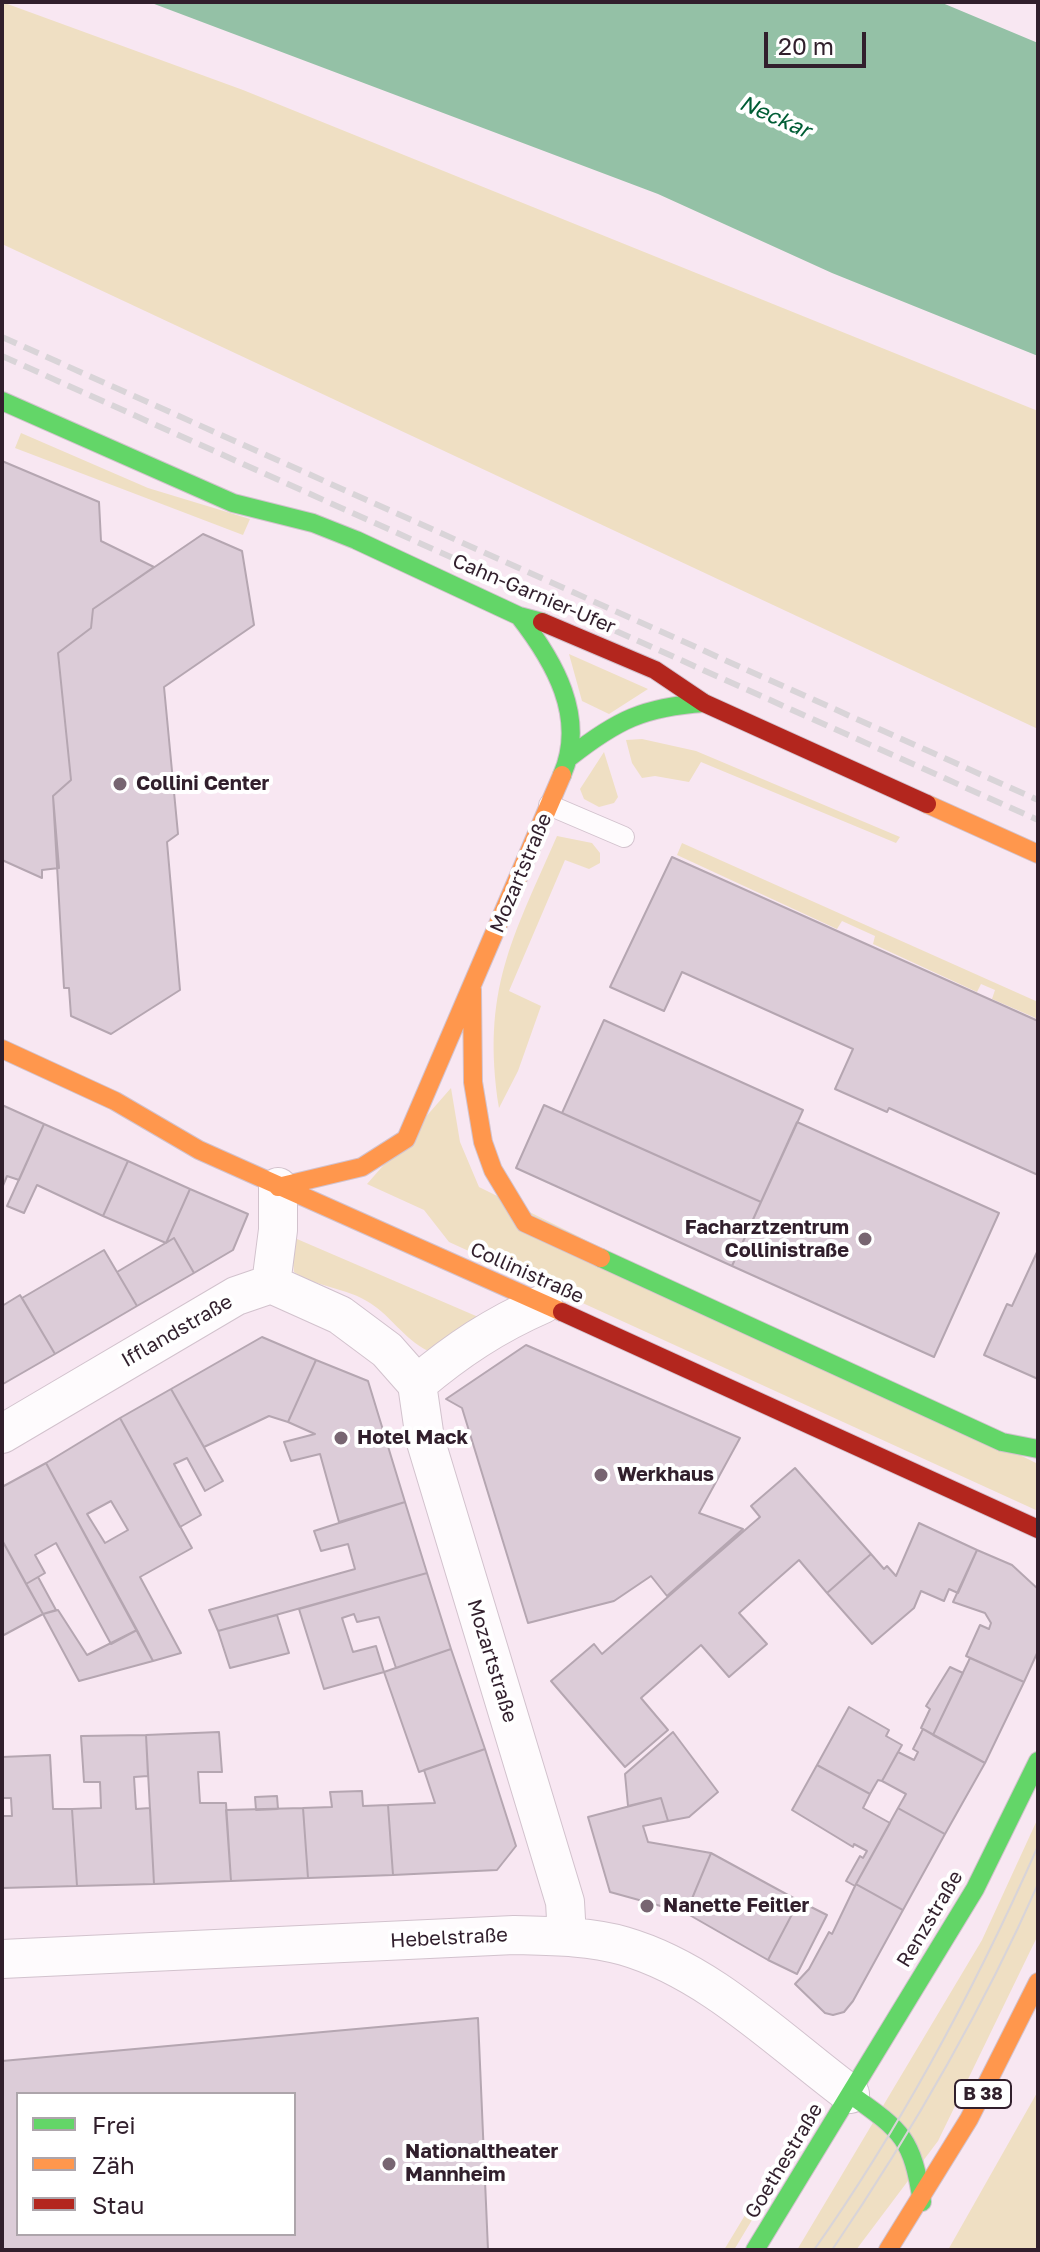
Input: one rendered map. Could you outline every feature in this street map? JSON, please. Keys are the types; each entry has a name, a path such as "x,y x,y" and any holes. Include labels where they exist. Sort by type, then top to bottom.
{"street":[{"name":"Cahn-Garnier-Ufer","path":"2,401 233,503 313,523 519,616 556,626 655,670 704,703 1038,854"},
{"name":"Mozartstraße","path":"278,1187 363,1168 378,1162 406,1139 570,757 570,710 563,676 519,616"},
{"path":"570,757 632,712 704,703"},
{"name":"Mozartstraße","path":"472,989 471,1083 477,1120 506,1200 525,1223 1002,1442 1038,1449"},
{"name":"Collinistraße","path":"2,1049 103,1095 199,1150 278,1187 716,1380 1038,1529"},
{"path":"278,1187 278,1230 271,1284 340,1315 387,1350 417,1384 451,1354 495,1325 543,1304"},
{"name":"Ifflandstraße","path":"2,1434 236,1296 271,1284"},
{"name":"Mozartstraße","path":"417,1384 425,1439 565,1902 567,1936"},
{"name":"Renzstraße","path":"850,2094 975,1889 1038,1761"},
{"name":"Hebelstraße","path":"2,1959 514,1935 567,1936 626,1947 676,1969 733,2003 850,2094"},
{"name":"B 38","path":"888,2250 922,2202 994,2076 1038,1982"},
{"path":"850,2094 906,2135 916,2160 922,2202"},
{"name":"Goethestraße","path":"755,2250 850,2094"}],"lane":[{"path":"549,805 624,837"}],"shaded area":[{"path":"2,2 243,90 1038,411 1038,729 2,244"},
{"path":"21,433 148,488 250,519 243,535 15,448"},
{"path":"569,654 648,689 609,714 582,701"},
{"path":"642,739 696,751 900,837 896,843 701,762 689,782 655,776 642,778 632,763 626,740"},
{"path":"604,752 618,797 614,803 599,807 584,799 580,789"},
{"path":"557,836 592,843 600,853 600,863 589,869 565,860 509,991 541,1006 518,1071 499,1108 494,1031 504,967 526,906"},
{"path":"682,843 1038,1002 1038,1019 992,999 995,990 981,984 977,992 873,944 875,936 842,921 837,929 677,855"},
{"path":"451,1088 460,1142 479,1187 1038,1464 1038,1511 449,1242 424,1210 367,1184"},
{"path":"290,1236 483,1319 428,1351 370,1303 294,1272"},
{"path":"1038,1818 1038,1935 938,2141 856,2250 797,2250 982,1940"},
{"path":"1038,2091 1038,2250 948,2250"},
{"path":"809,2109 812,2120 734,2250 724,2250"}],"water":[{"name":"Neckar","path":"149,2 940,2 1038,43 1038,356 832,273 658,194"}],"building":[{"path":"2,461 99,502 101,541 154,567 93,609 91,628 58,653 71,780 53,796 59,868 42,870 42,878 2,860"},
{"name":"Collini Center","path":"203,534 242,551 254,625 164,687 178,834 167,842 180,990 111,1034 71,1016 69,988 64,988 53,796 71,780 58,653 91,628 93,609"},
{"path":"672,857 1038,1021 1038,1175 889,1108 887,1112 835,1089 853,1049 682,972 664,1011 610,987"},
{"path":"604,1020 803,1110 761,1202 562,1113"},
{"path":"2,1105 44,1124 19,1180 7,1176 2,1188"},
{"path":"544,1105 761,1202 732,1266 516,1168"},
{"name":"Facharztzentrum Collinistraße","path":"797,1122 999,1213 934,1357 732,1266"},
{"path":"44,1124 128,1161 103,1216 37,1185 24,1213 7,1206"},
{"path":"128,1161 190,1189 166,1243 103,1216"},
{"path":"190,1189 248,1214 233,1250 194,1273 174,1238 166,1243"},
{"path":"174,1238 194,1273 137,1306 117,1272"},
{"path":"104,1250 137,1306 55,1354 22,1298"},
{"path":"1038,1250 1038,1379 984,1355 1007,1304 1012,1306"},
{"path":"20,1295 55,1354 3,1384 2,1306"},
{"path":"262,1337 316,1360 288,1422 269,1416 204,1447 171,1389"},
{"name":"Werkhaus","path":"526,1345 740,1438 699,1513 743,1529 667,1596 651,1576 614,1601 528,1623 462,1408 446,1399"},
{"name":"Hotel Mack","path":"316,1360 368,1381 405,1502 339,1522 320,1454 291,1461 284,1442 315,1434 288,1422"},
{"path":"171,1389 223,1481 205,1491 187,1458 174,1464 201,1515 180,1527 120,1418"},
{"path":"120,1418 192,1548 140,1577 181,1653 153,1661 46,1463","holes":["111,1501 128,1530 105,1543 87,1514"]},
{"path":"46,1463 137,1630 111,1644 56,1543 35,1555 45,1573 26,1584 2,1540 2,1487"},
{"path":"795,1468 871,1554 827,1593 799,1560 739,1613 767,1644 729,1677 701,1645 641,1698 668,1730 625,1767 551,1681 594,1644 602,1654 760,1517 751,1506"},
{"path":"405,1502 427,1573 218,1631 209,1610 355,1569 348,1544 321,1551 314,1531"},
{"path":"919,1523 977,1550 958,1593 949,1589 944,1601 921,1591 914,1608 872,1644 827,1593 871,1554 884,1569 887,1566 896,1576"},
{"path":"2,1540 43,1614 2,1636"},
{"path":"977,1550 1012,1565 1038,1589 1038,1651 1024,1682 966,1656 980,1625 989,1629 991,1623 985,1613 953,1602"},
{"path":"427,1573 451,1649 396,1668 379,1617 357,1622 354,1614 342,1618 353,1652 376,1646 384,1672 324,1689 299,1609"},
{"path":"38,1577 56,1610 43,1614 26,1584"},
{"path":"58,1610 87,1655 137,1630 153,1661 79,1681 43,1614"},
{"path":"277,1615 289,1653 230,1668 218,1631"},
{"path":"451,1649 485,1749 419,1772 384,1672"},
{"path":"970,1658 1024,1682 985,1763 933,1735"},
{"path":"950,1667 963,1673 933,1735 921,1728 930,1709 926,1706"},
{"path":"849,1707 889,1730 886,1736 902,1745 882,1781 878,1780 870,1794 817,1765"},
{"path":"923,1729 985,1763 945,1834 898,1808 906,1794 882,1781 898,1752 914,1760 918,1752 913,1749"},
{"path":"219,1732 222,1772 198,1772 200,1803 226,1803 231,1881 154,1884 146,1735"},
{"path":"673,1732 718,1792 689,1817 668,1821 661,1798 628,1806 625,1774"},
{"path":"146,1735 148,1776 134,1777 136,1809 150,1808 154,1884 77,1886 72,1809 101,1808 100,1782 84,1782 81,1736"},
{"path":"485,1749 516,1846 497,1870 393,1875 388,1805 435,1803 424,1770"},
{"path":"50,1755 53,1809 72,1809 77,1886 2,1888 2,1816 12,1816 11,1798 2,1798 2,1757"},
{"path":"817,1765 870,1794 863,1808 890,1823 855,1886 846,1881 860,1856 863,1858 867,1851 854,1844 853,1847 792,1810"},
{"path":"362,1791 363,1806 388,1805 393,1875 308,1878 303,1808 332,1807 330,1792"},
{"path":"277,1796 278,1809 256,1810 255,1797"},
{"path":"661,1798 668,1821 643,1826 648,1842 711,1853 686,1913 610,1892 588,1817"},
{"path":"303,1808 308,1878 231,1881 226,1810"},
{"path":"898,1808 945,1834 903,1910 856,1884"},
{"path":"711,1853 799,1901 768,1960 686,1913"},
{"path":"856,1884 903,1910 853,2001 844,2012 833,2015 825,2013 795,1984 809,1969 829,1932 832,1934"},
{"path":"799,1901 827,1915 797,1974 768,1960"},
{"name":"Nationaltheater Mannheim","path":"478,2018 488,2250 2,2250 2,2061"}],"tram line":[{"path":"814,2250 908,2104 963,2002 1038,1846"},
{"path":"832,2250 943,2072 993,1979 1038,1884"}],"railway":[{"path":"2,337 1038,800"},
{"path":"2,356 1038,820"}],"traffic: fast":[{"path":"2,401 233,503 313,523 519,616 542,622"},
{"path":"519,616 555,671 569,711 569,753 562,775"},
{"path":"570,757 602,734 632,718 664,708 704,703"},
{"path":"601,1258 1002,1442 1038,1449"},
{"path":"755,2250 975,1889 1038,1761"},
{"path":"850,2094 882,2117 902,2138 914,2163 922,2202"}],"traffic: slow":[{"path":"278,1187 362,1167 406,1139 562,775"},
{"path":"927,804 1038,854"},
{"path":"472,989 473,1082 483,1142 493,1170 525,1223 601,1258"},
{"path":"2,1049 115,1101 199,1150 562,1312"},
{"path":"888,2250 969,2119 1038,1982"}],"traffic: jam":[{"path":"542,622 655,670 704,703 927,804"},
{"path":"562,1312 1038,1529"}],"place":[{"name":"Collini Center","path":"120,784"},
{"name":"Facharztzentrum Collinistraße","path":"865,1239"},
{"name":"Hotel Mack","path":"341,1438"},
{"name":"Werkhaus","path":"601,1475"},
{"name":"Nanette Feitler","path":"647,1906"},
{"name":"Nationaltheater Mannheim","path":"389,2164"}]}
